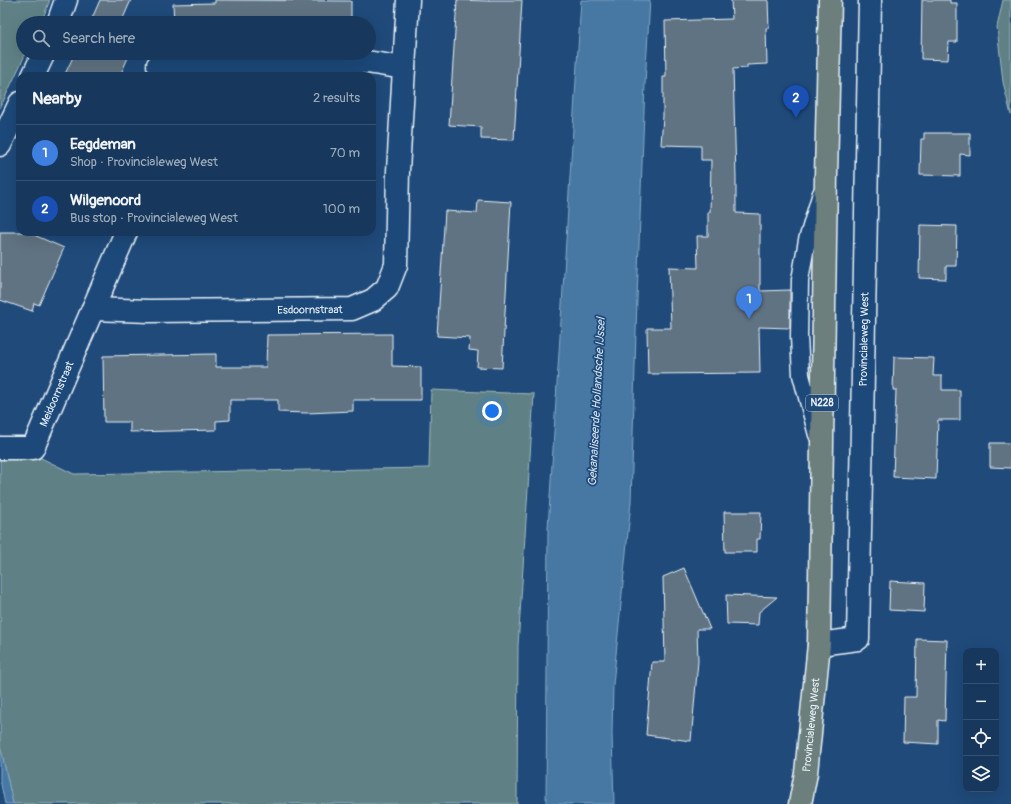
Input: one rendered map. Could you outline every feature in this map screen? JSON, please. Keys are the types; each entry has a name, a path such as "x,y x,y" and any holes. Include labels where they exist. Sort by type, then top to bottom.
{"main road":[{"name":"Provincialeweg West","path":"800,804 806,773 818,644 830,0"}],"street":[{"path":"60,16 66,0"},
{"name":"Esdoornstraat","path":"93,309 149,311 352,309 373,300 387,288 396,265 398,171 408,0"},
{"name":"Provincialeweg West","path":"818,644 858,639 870,0"},
{"path":"35,72 41,60"},
{"path":"158,65 367,62 404,68"},
{"path":"0,145 16,111"},
{"path":"93,309 124,236"},
{"name":"Meidoornstraat","path":"0,448 34,448 93,309"}],"green space":[{"path":"0,0 50,0 44,16 16,16 16,60 23,60 0,108"},
{"path":"1003,0 1011,0 1011,115 1003,82 997,27"},
{"path":"431,390 534,394 518,646 517,804 13,804 0,745 0,458 39,457 74,474 429,468"}],"water":[{"name":"Gekanaliseerde Hollandsche IJssel","path":"581,0 650,0 645,84 631,502 613,685 612,733 614,804 546,804 548,528"},
{"path":"0,745 13,804 5,804 0,779"}],"building":[{"path":"100,0 131,0 124,16 93,16"},
{"path":"215,0 351,1 351,16 174,16 173,4 215,3"},
{"path":"457,0 522,0 514,140 481,139 481,127 449,125"},
{"path":"731,0 768,0 769,28 766,28 767,64 747,65 747,68 733,69 736,213 760,214 760,291 790,290 790,328 759,327 760,373 648,374 647,328 671,328 669,267 698,268 697,236 708,236 708,212 710,212 711,160 701,160 701,146 661,145 663,77 666,77 665,21 732,19"},
{"path":"922,0 950,0 950,3 957,3 957,42 949,42 948,60 921,59"},
{"path":"72,60 127,60 122,72 66,72"},
{"path":"924,133 970,133 970,155 960,154 960,176 920,175 921,139 924,139"},
{"path":"478,200 511,202 502,368 477,367 478,351 469,350 470,338 437,336 445,211 477,213"},
{"path":"920,225 957,226 956,266 946,266 946,279 919,278"},
{"path":"0,232 16,232 16,236 36,236 64,248 39,305 34,303 32,311 0,300"},
{"path":"392,334 392,366 421,367 421,400 353,400 353,411 307,413 278,412 278,400 230,400 230,420 216,421 216,430 130,432 130,422 104,422 103,356 216,354 216,367 266,367 267,335"},
{"path":"894,357 934,358 933,376 942,376 942,390 960,390 960,420 938,420 936,479 893,477 896,390 893,390"},
{"path":"990,443 1011,443 1011,468 990,467"},
{"path":"724,512 761,512 760,539 757,539 757,552 725,552"},
{"path":"684,568 710,629 697,629 698,661 691,741 646,735 652,662 665,662 663,577"},
{"path":"890,581 925,583 924,612 889,610"},
{"path":"726,595 777,597 759,612 758,625 727,624"},
{"path":"917,639 947,640 945,721 938,720 938,744 903,742 904,697 916,697"}],"place":[{"name":"Wilgenoord","path":"796,118"},
{"name":"Eegdeman","path":"749,319"}]}
